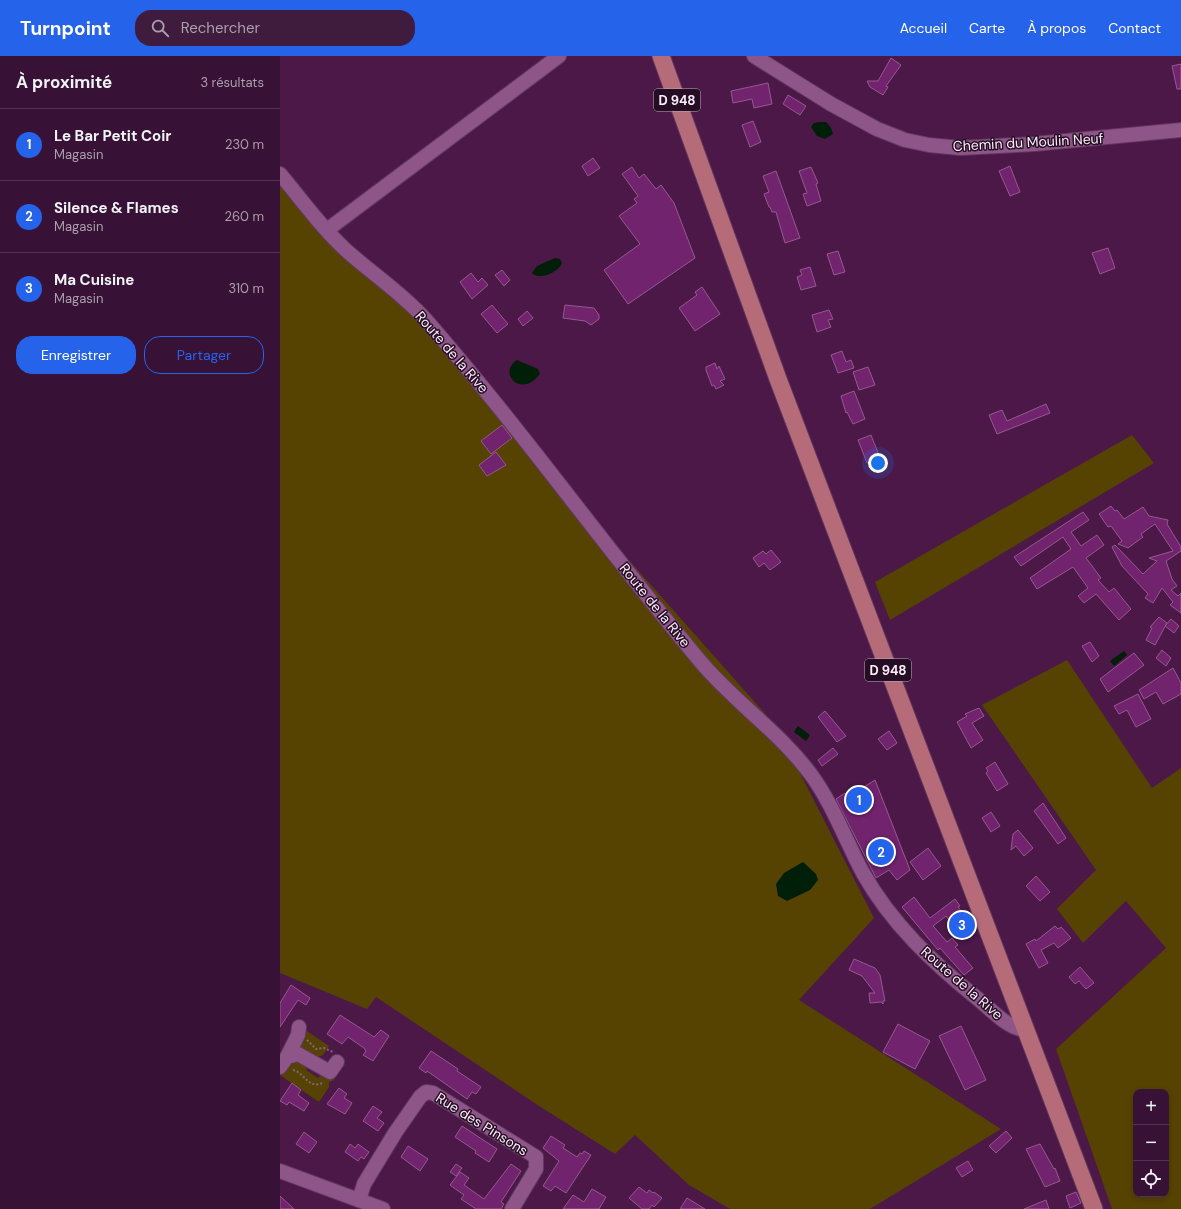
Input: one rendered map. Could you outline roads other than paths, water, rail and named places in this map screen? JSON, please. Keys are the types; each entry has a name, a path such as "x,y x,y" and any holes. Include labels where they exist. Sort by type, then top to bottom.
{"main road":[{"name":"D 948","path":"661,56 786,400 1094,1209"}],"street":[{"path":"328,230 559,56"},
{"name":"Chemin du Moulin Neuf","path":"754,56 831,104 877,129 905,140 929,145 960,148 1034,144 1181,130"},
{"name":"Route de la Rive","path":"280,174 346,250 423,316 472,372 643,591 702,663 733,696 772,731 803,765 815,780 863,873 881,903 907,933 937,966 1009,1024 1020,1030 1026,1030"},
{"path":"285,1065 299,1031"},
{"path":"285,1065 298,1054 333,1067"},
{"name":"Rue des Pinsons","path":"359,1200 364,1184 395,1133 420,1097 426,1092 433,1093 536,1157 536,1169 512,1209"},
{"path":"280,1171 383,1209"}],"place":[{"name":"Le Bar Petit Coir","path":"859,800"},
{"name":"Silence & Flames","path":"881,852"},
{"name":"Ma Cuisine","path":"962,925"}]}
